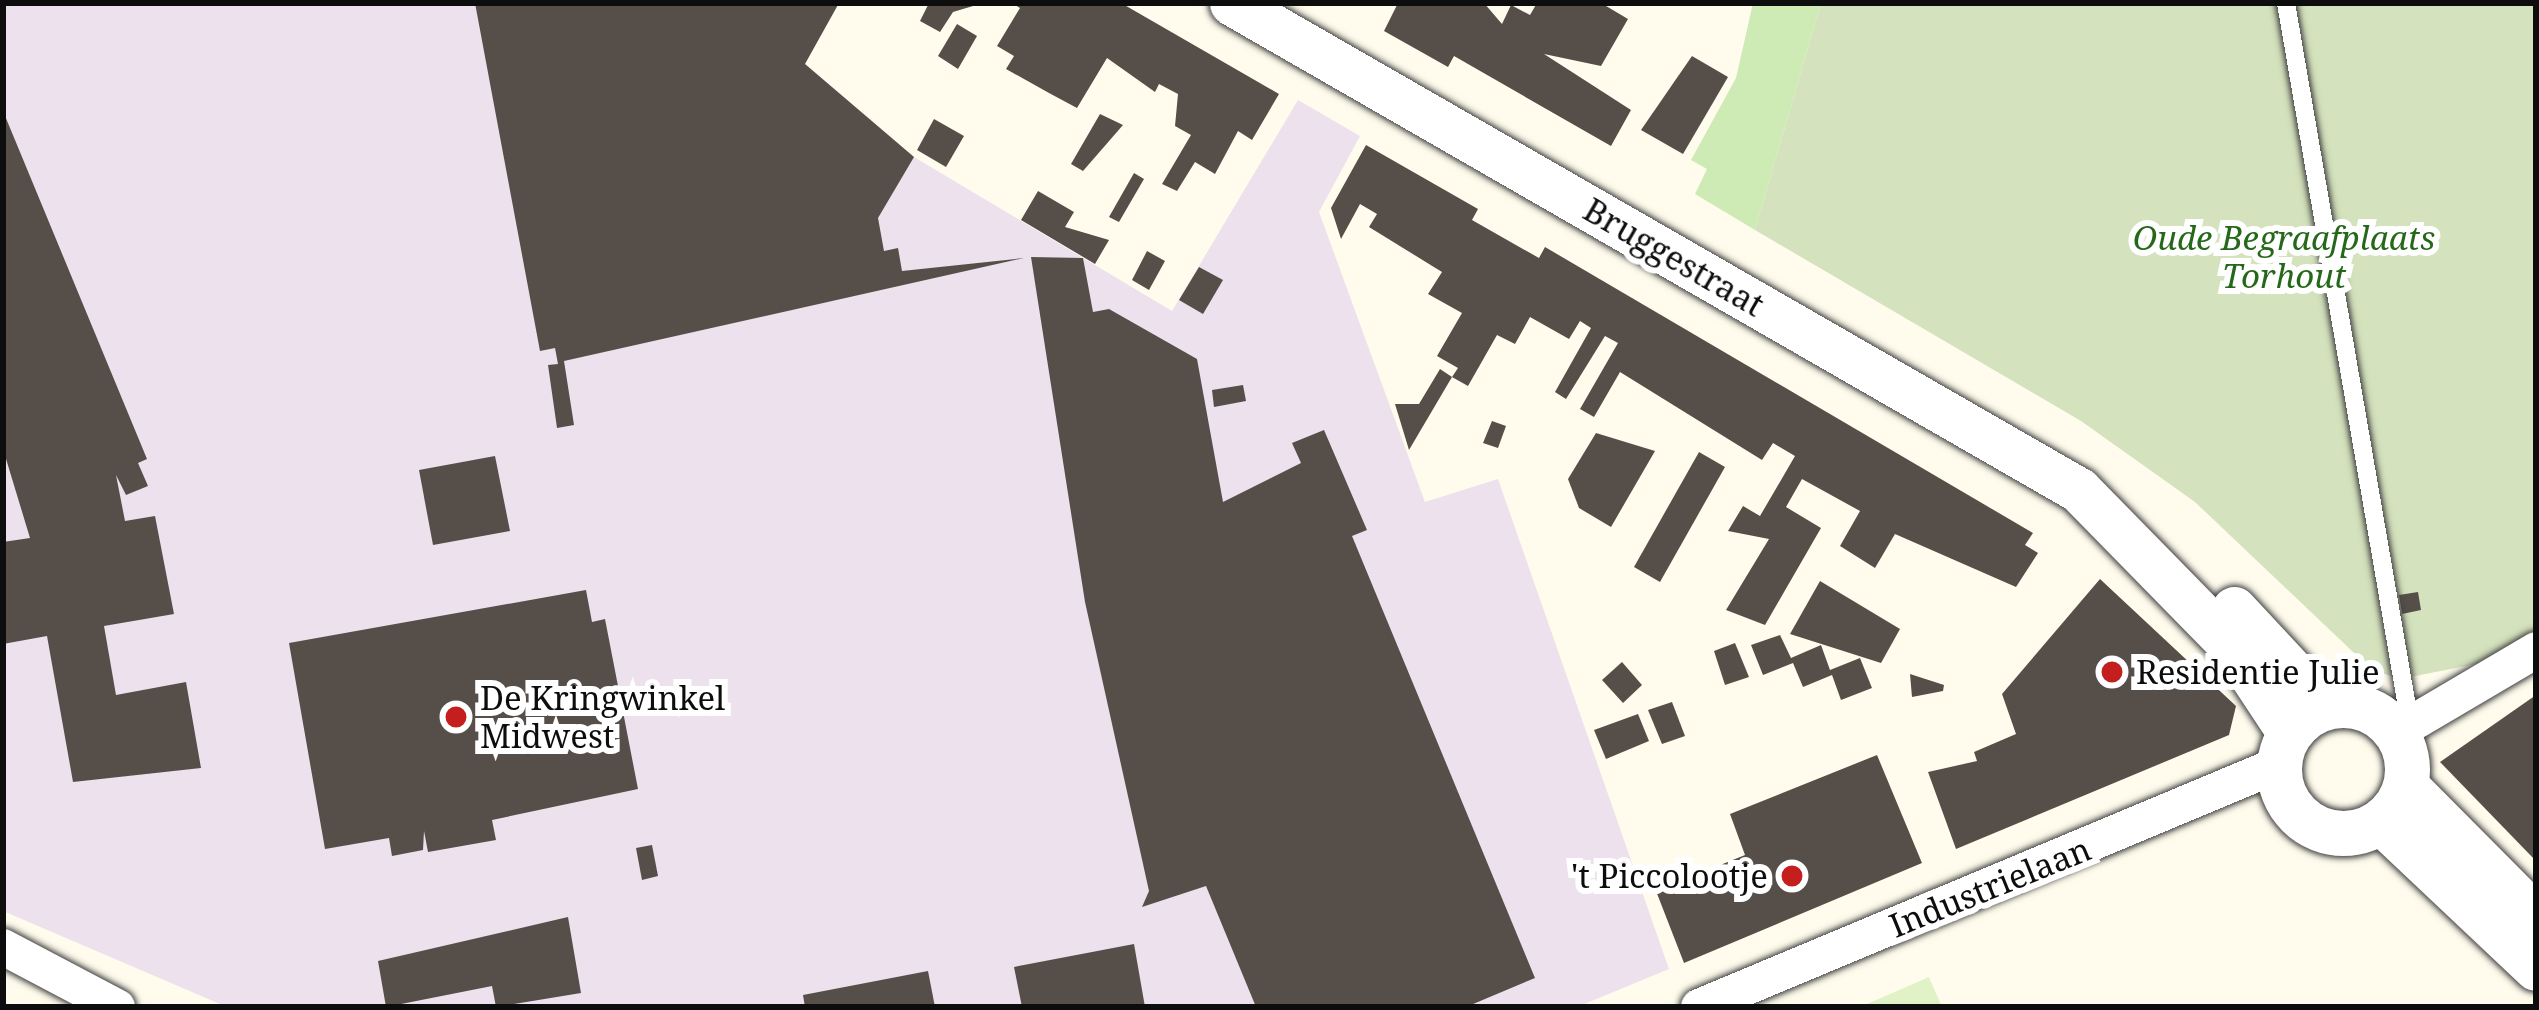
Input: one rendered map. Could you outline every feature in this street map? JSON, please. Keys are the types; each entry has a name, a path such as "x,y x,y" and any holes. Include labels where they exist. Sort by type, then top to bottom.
{"street":[{"name":"Bruggestraat","path":"1232,3 2112,518 2233,647 2298,734"},
{"path":"2404,728 2536,650"},
{"path":"2393,804 2316,829 2285,798 2298,734 2369,710 2404,728"},
{"path":"2404,728 2393,804 2536,968"},
{"name":"Industrielaan","path":"1699,1007 2298,734"},
{"path":"2393,804 2536,917"},
{"path":"3,947 117,1007"}],"lane":[{"path":"2285,3 2404,728"}],"shaded area":[{"path":"3,3 830,3 805,64 914,157 1172,311 1298,100 1360,136 1319,212 1425,502 1498,479 1669,969 1577,1007 227,1007 3,911"}],"green space":[{"path":"1753,3 1821,3 1755,230 1695,194 1707,169 1691,160 1736,78"},
{"name":"Oude Begraafplaats Torhout","path":"1821,3 2536,3 2536,631 2476,664 2400,679 2372,670 2195,502 2081,421 1755,230"},
{"path":"1929,977 1942,1007 1860,1007"}],"building":[{"path":"475,3 839,3 805,64 914,157 878,218 884,251 898,248 902,271 1024,258 564,361 574,425 557,428 548,365 558,364 555,348 540,351"},
{"path":"929,3 983,3 953,12 940,32 920,21"},
{"path":"1012,3 1121,3 1279,94 1252,140 1238,131 1215,174 1195,162 1177,191 1162,184 1191,135 1175,126 1178,94 1159,84 1155,92 1107,58 1077,108 1049,93 1006,69 1014,56 997,46 1020,8"},
{"path":"1398,3 1484,3 1502,24 1511,5 1530,15 1537,3 1601,3 1628,19 1601,66 1544,54 1631,110 1611,146 1454,56 1448,67 1384,31"},
{"path":"957,24 977,36 958,69 938,56"},
{"path":"1692,56 1728,77 1683,154 1641,130"},
{"path":"3,111 147,459 138,463 148,486 126,495 116,475 125,521 155,516 174,614 104,626 116,695 186,682 201,768 73,782 47,636 3,644 3,542 30,538 3,449"},
{"path":"1100,114 1123,125 1083,171 1071,164"},
{"path":"934,119 964,136 946,167 917,150"},
{"path":"1366,145 1478,209 1472,220 1539,258 1545,247 2033,533 2025,545 2038,553 2016,587 1895,534 1875,568 1840,546 1860,511 1802,479 1786,507 1821,528 1765,625 1726,610 1769,539 1728,531 1743,506 1760,516 1795,456 1773,443 1762,460 1620,372 1594,417 1580,409 1618,343 1605,336 1566,399 1555,392 1591,328 1580,321 1569,339 1530,317 1515,344 1497,335 1468,386 1452,377 1458,368 1437,356 1462,313 1428,294 1442,272 1369,227 1377,214 1360,204 1341,239 1331,208"},
{"path":"1134,173 1144,179 1119,222 1109,217"},
{"path":"1038,191 1074,212 1065,227 1109,240 1095,264 1021,220"},
{"path":"1147,251 1165,261 1149,290 1132,280"},
{"path":"1031,257 1083,258 1093,312 1109,309 1197,359 1223,502 1301,463 1292,443 1324,430 1367,530 1352,536 1535,978 1466,1007 1256,1007 1206,886 1142,907 1149,891 1085,602"},
{"path":"1199,267 1223,280 1203,314 1179,300"},
{"path":"1440,369 1452,377 1409,450 1395,404 1419,404"},
{"path":"1243,385 1246,401 1214,407 1212,390"},
{"path":"1492,421 1506,426 1498,448 1483,443"},
{"path":"1596,433 1655,451 1611,527 1579,508 1568,479"},
{"path":"1699,452 1725,467 1660,582 1634,567"},
{"path":"495,456 510,531 433,545 419,470"},
{"name":"Residentie Julie","path":"2100,579 2236,706 2229,735 1956,849 1928,772 1977,761 1974,752 2016,734 2002,694"},
{"path":"1820,581 1900,629 1881,663 1790,634"},
{"name":"De Kringwinkel Midwest","path":"586,590 592,622 605,619 638,789 492,820 496,840 428,852 424,831 423,850 392,856 389,838 325,849 289,643"},
{"path":"2418,592 2421,610 2402,614 2399,595"},
{"path":"1780,635 1791,658 1821,645 1830,670 1860,658 1872,688 1841,700 1832,675 1803,687 1793,663 1763,675 1751,645"},
{"path":"1735,643 1749,677 1725,685 1714,651"},
{"path":"1622,662 1642,685 1623,703 1602,680"},
{"path":"1910,674 1944,685 1943,691 1912,697"},
{"path":"2536,695 2536,861 2440,762"},
{"path":"1672,702 1685,736 1662,744 1648,710"},
{"path":"1638,714 1649,741 1606,759 1594,730"},
{"path":"1877,755 1922,863 1684,963 1656,891 1745,855 1730,814"},
{"path":"652,845 658,876 642,880 636,848"},
{"path":"568,917 581,993 496,1007 492,986 386,1007 378,961"},
{"path":"1134,944 1145,1007 1022,1007 1014,967"},
{"path":"928,971 935,1007 805,1007 803,995"}],"place":[{"name":"Residentie Julie","path":"2112,672"},
{"name":"De Kringwinkel Midwest","path":"456,717"},
{"name":"'t Piccolootje","path":"1792,876"}]}
